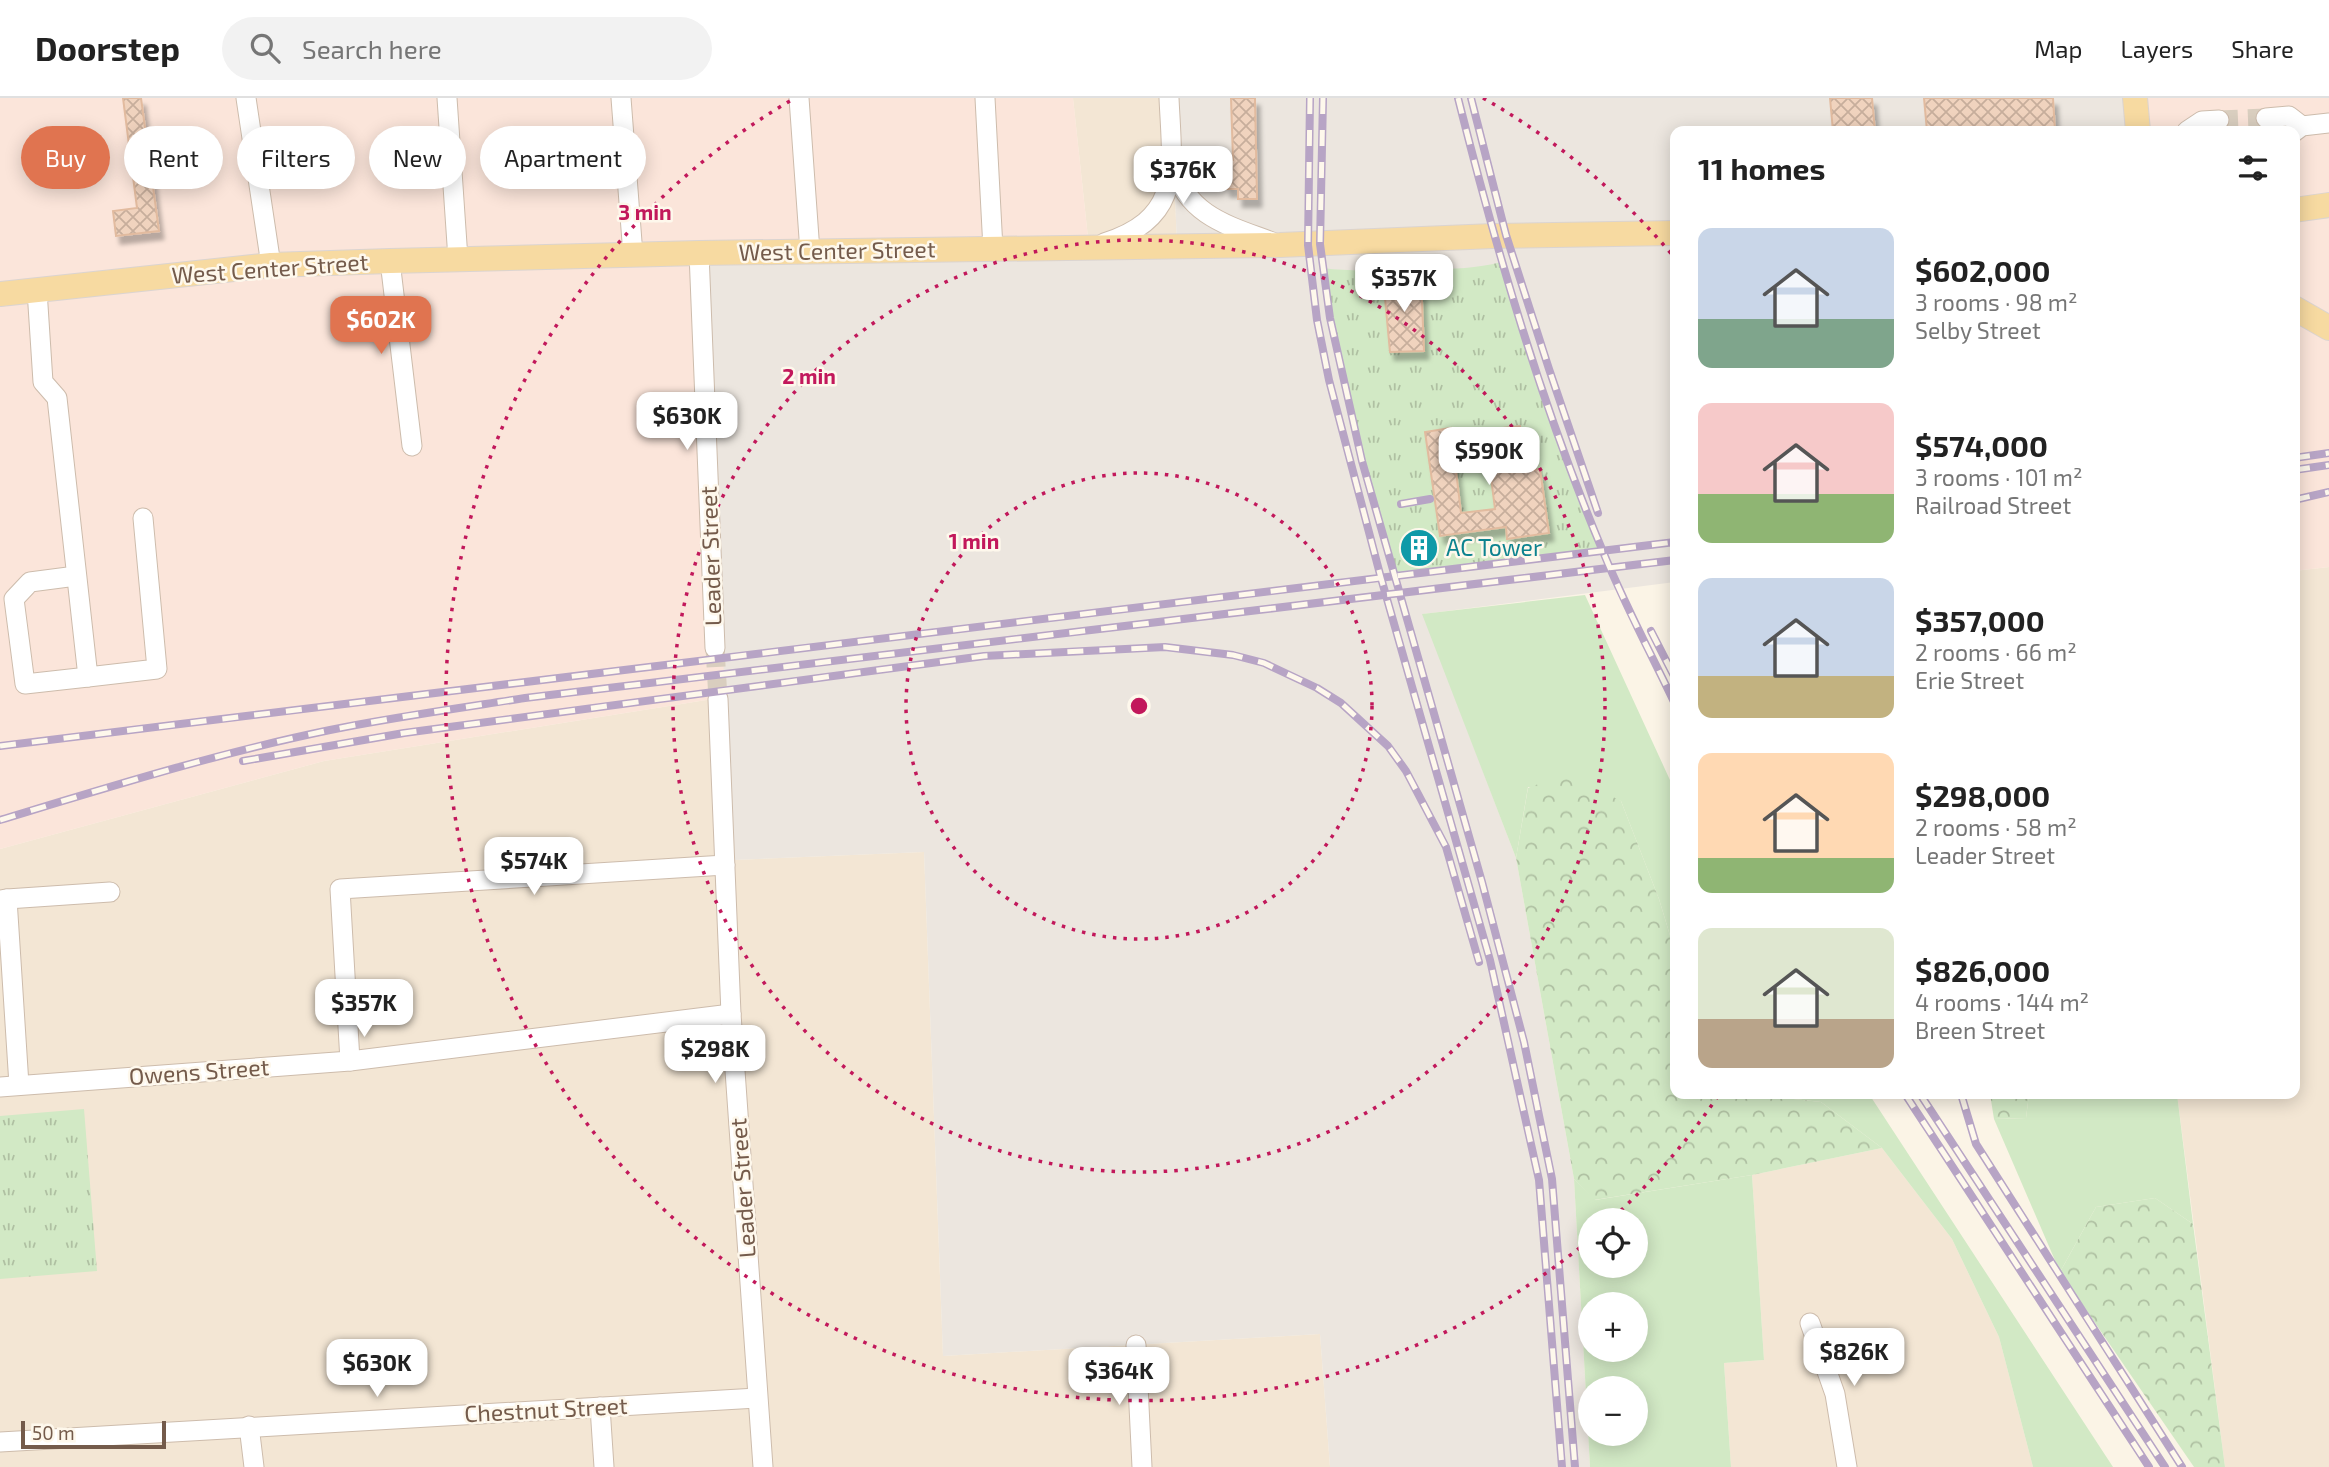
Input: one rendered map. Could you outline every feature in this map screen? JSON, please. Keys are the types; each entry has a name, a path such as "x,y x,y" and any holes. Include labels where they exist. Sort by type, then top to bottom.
{"main road":[{"path":"2135,98 2138,126"},
{"path":"2300,209 2329,205"},
{"name":"West Center Street","path":"0,294 271,265 699,253 1280,245 1493,236 1670,233"},
{"path":"2300,311 2329,328"}],"street":[{"path":"246,98 271,265"},
{"path":"447,98 458,259"},
{"path":"621,98 633,255"},
{"path":"799,98 810,252"},
{"path":"985,98 993,249"},
{"path":"1089,247 1121,238 1137,229 1158,210 1170,187 1172,159 1169,98"},
{"path":"2266,118 2289,116 2296,126"},
{"path":"2194,126 2202,121 2219,120"},
{"path":"2300,129 2329,123"},
{"path":"1172,159 1177,179 1188,198 1207,214 1280,245"},
{"name":"Leader Street","path":"699,253 715,648"},
{"path":"390,261 412,446"},
{"path":"37,290 43,382 57,398 88,677"},
{"path":"76,576 30,582 14,599 25,684 157,669 143,518"},
{"name":"Leader Street","path":"718,699 731,1014 763,1467"},
{"path":"350,1061 340,889 725,865"},
{"path":"10,1086 3,900 110,892"},
{"name":"Owens Street","path":"10,1086 350,1061 731,1014"},
{"path":"1810,1323 1835,1394 1847,1467"},
{"path":"1136,1345 1142,1467"},
{"name":"Chestnut Street","path":"0,1442 757,1398"},
{"path":"600,1407 604,1467"},
{"path":"250,1426 254,1467"}],"shaded area":[{"path":"0,98 1073,98 1089,247 725,697 324,761 0,849"},
{"path":"1073,98 1171,98 1177,246 1089,247"},
{"path":"1171,98 2135,98 2138,126 1670,126 1670,583 1423,614 1516,858 1574,1179 1580,1292 1578,1292 1578,1362 1584,1362 1585,1376 1578,1376 1578,1446 1589,1446 1590,1467 1330,1467 1320,1334 943,1356 924,852 735,860 699,253 1177,246"},
{"path":"2135,98 2329,98 2329,567 2300,570 2300,126 2138,126"},
{"path":"2329,567 2329,1467 2225,1467 2178,1099 2300,1099 2300,570"},
{"path":"725,697 735,860 924,852 943,1356 1320,1334 1330,1467 0,1467 0,849 324,761"},
{"path":"1882,1148 1952,1239 1999,1337 2033,1467 1731,1467 1724,1363 1764,1360 1752,1175"}],"green space":[{"path":"1501,262 1534,371 1602,552 1394,576 1344,385 1323,268 1445,269"},
{"path":"1585,595 1670,780 1670,935 1659,899 1621,801 1528,787 1516,858 1422,614"},
{"path":"1567,773 1621,801 1659,899 1670,935 1670,1099 1794,1099 1821,1102 1882,1148 1752,1175 1594,1200 1574,1179 1516,858 1528,788"},
{"path":"1794,1099 1872,1099 2113,1467 2033,1467 1999,1337 1952,1239 1882,1148 1821,1102"},
{"path":"1991,1099 2028,1099 2026,1118 1994,1119"},
{"path":"2028,1099 2178,1099 2193,1224 2155,1198 2096,1207 2060,1272 1994,1119 2026,1118"},
{"path":"84,1109 97,1271 0,1279 0,1116"},
{"path":"1752,1175 1764,1360 1724,1363 1731,1467 1590,1467 1589,1446 1648,1446 1648,1376 1585,1376 1584,1362 1648,1362 1648,1292 1580,1292 1580,1278 1648,1278 1648,1208 1578,1208 1578,1251 1574,1179 1595,1200"},
{"path":"2155,1198 2193,1224 2225,1467 2194,1467 2060,1272 2096,1207"}],"building":[{"path":"123,98 141,98 145,126 127,126"},
{"path":"1231,98 1255,98 1257,199 1238,199 1238,189 1226,189 1225,160 1233,160"},
{"path":"1830,98 1872,98 1875,126 1833,126"},
{"path":"1924,98 2053,98 2055,126 1927,126"},
{"path":"135,189 153,189 159,231 116,236 113,211 137,208"},
{"path":"1383,277 1421,277 1424,351 1390,352"},
{"path":"1520,426 1526,471 1540,469 1549,533 1507,539 1506,527 1440,536 1425,432 1451,428 1461,513 1495,509 1485,430"}],"tunnel":[{"path":"2219,120 2266,118"},
{"path":"715,648 718,699"}],"railway":[{"path":"1310,98 1308,245 1317,320 1329,380 1381,578 1490,960 1539,1180 1562,1467"},
{"path":"1323,98 1320,244 1330,318 1362,461 1482,882 1524,1042 1552,1179 1575,1467"},
{"path":"1458,98 1522,329 1561,443 1612,573 1670,694"},
{"path":"1471,98 1506,235 1598,513"},
{"path":"2300,457 2329,453"},
{"path":"2300,469 2329,465"},
{"path":"2300,499 2329,492"},
{"path":"1401,504 1430,499"},
{"path":"0,746 1670,543"},
{"path":"0,820 247,749 330,730 427,713 525,698 1670,561"},
{"path":"1651,631 1670,668"},
{"path":"243,761 404,733 984,656 1165,647 1233,655 1264,663 1317,688 1341,703 1388,746 1406,771 1446,847 1479,962"},
{"path":"1908,1099 2149,1467"},
{"path":"1923,1099 2165,1467"},
{"path":"1962,1099 1976,1144 2182,1467"}],"place":[{"name":"AC Tower","path":"1419,548"}]}
